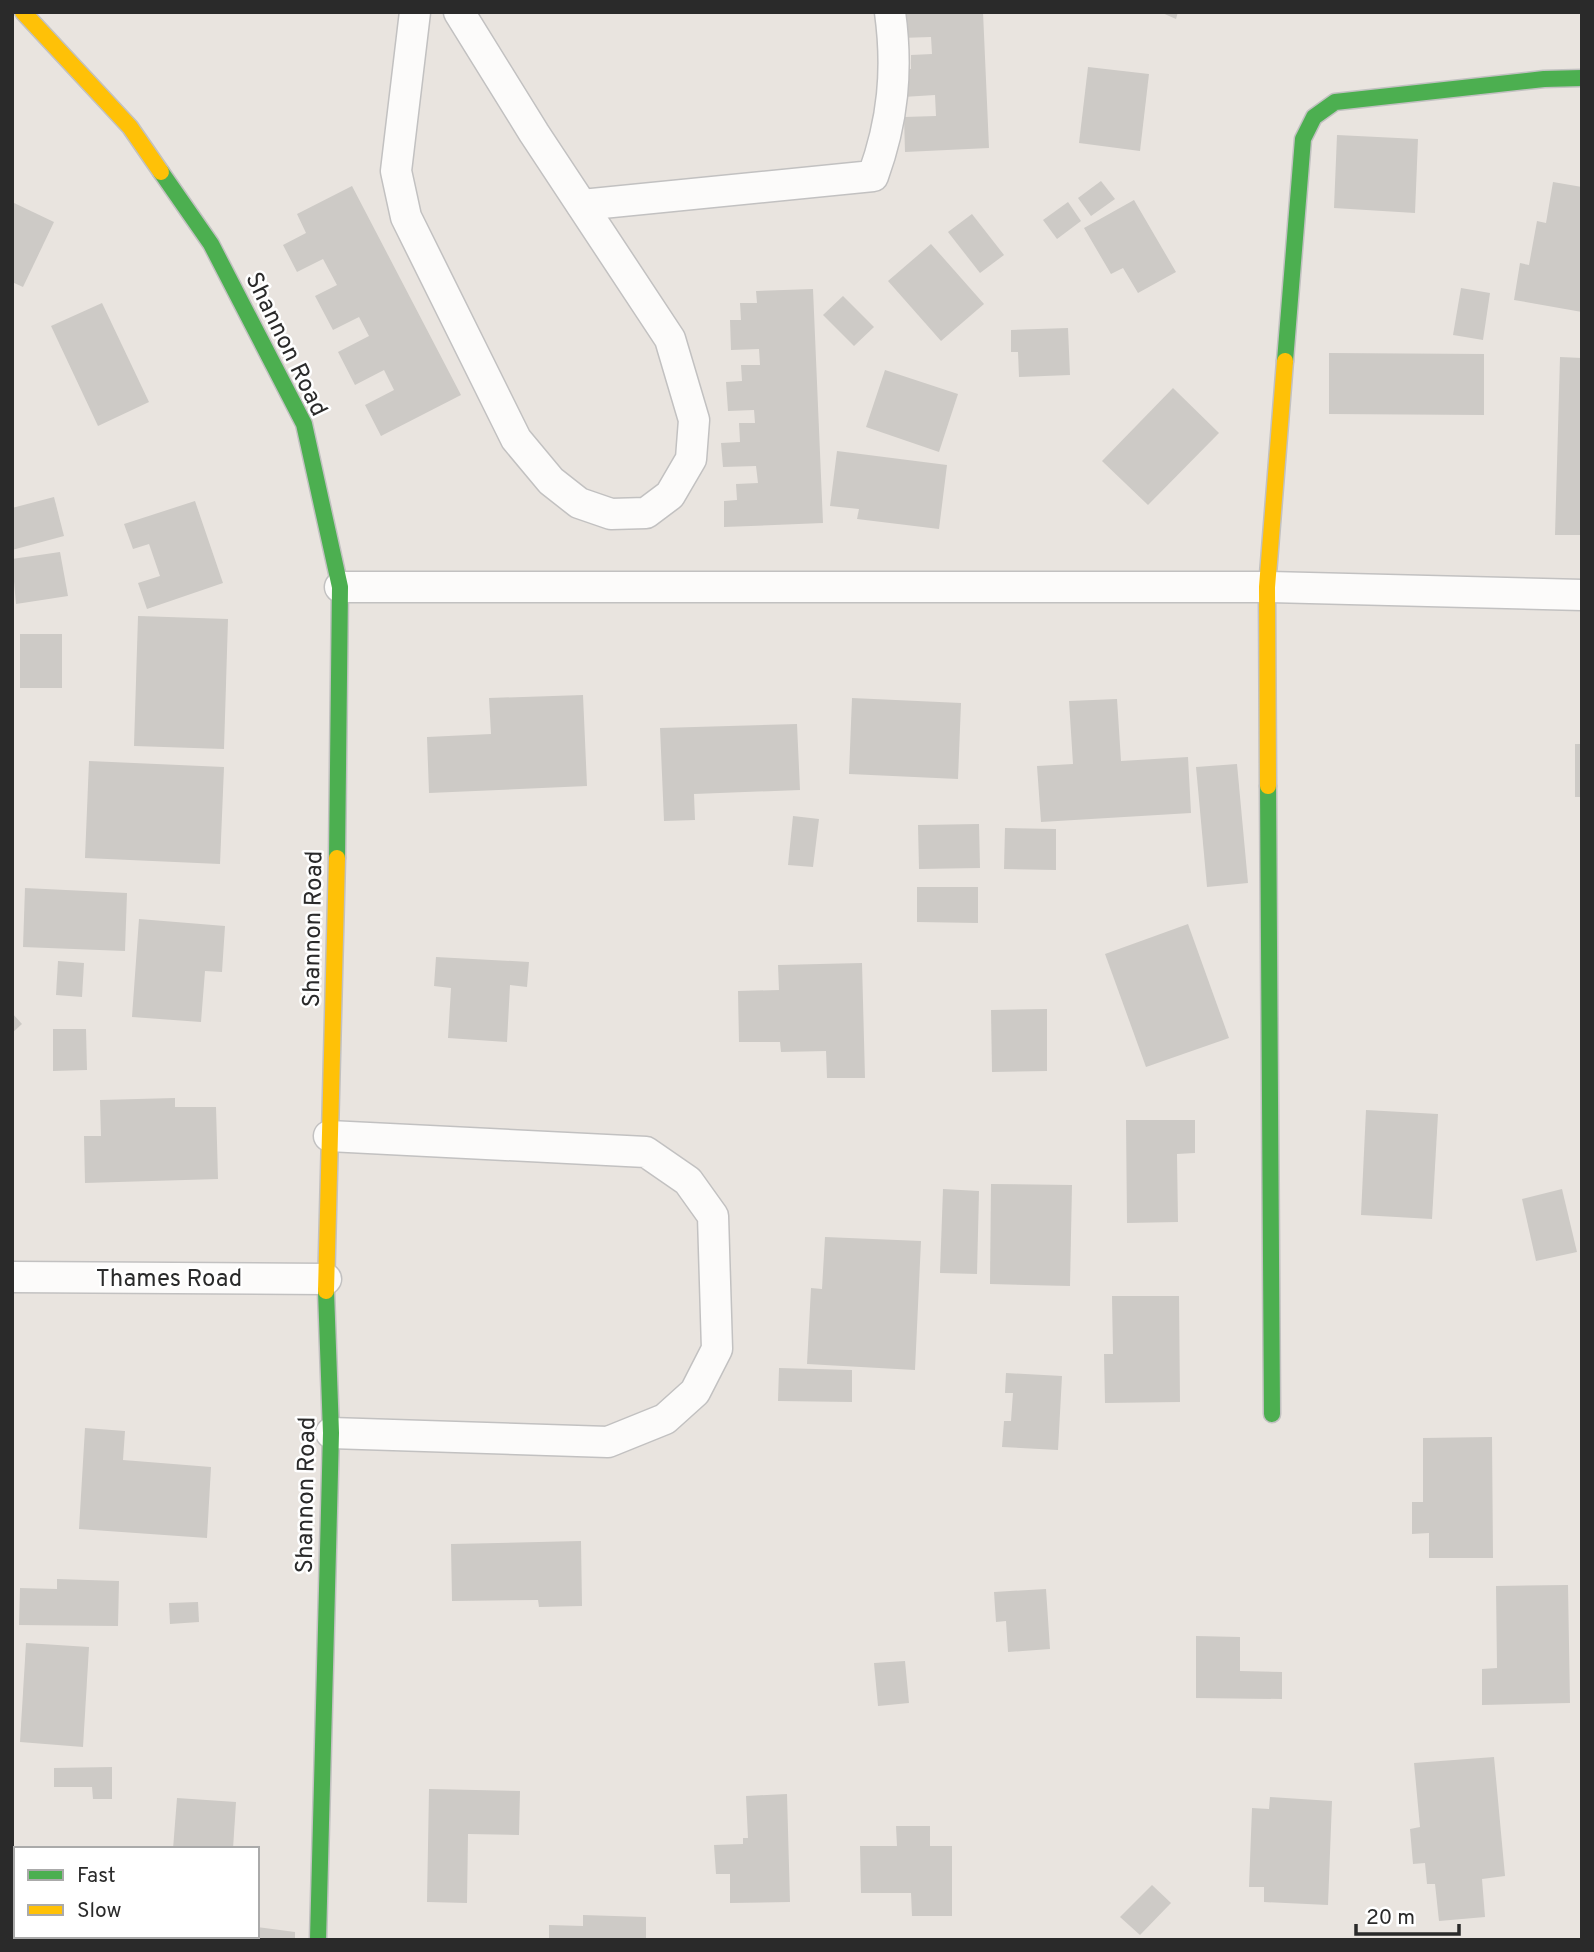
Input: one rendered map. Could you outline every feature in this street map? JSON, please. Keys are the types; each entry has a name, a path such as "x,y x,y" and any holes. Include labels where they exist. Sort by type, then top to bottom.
{"street":[{"name":"Shannon Road","path":"23,12 130,127 211,244 304,424 340,587 336,952 326,1279 331,1433 318,1940"},
{"path":"415,12 396,171 406,217 516,439 551,481 579,503 611,514 646,513 670,495 691,459 694,420 670,339 459,12"},
{"path":"582,205 873,176 888,136 895,54 890,12"},
{"path":"1272,1414 1267,587 1303,139 1314,117 1335,102 1544,79 1582,78"},
{"path":"340,587 1267,587 1582,595"},
{"path":"329,1136 646,1152 688,1181 713,1216 717,1301 717,1349 695,1392 665,1419 608,1442 331,1433"},
{"name":"Thames Road","path":"12,1277 326,1279"}],"building":[{"path":"983,12 989,148 905,152 904,117 936,116 935,95 903,97 901,69 911,69 911,55 932,54 931,37 900,38 899,13"},
{"path":"1160,12 1178,12 1176,19"},
{"path":"1088,67 1149,74 1140,151 1079,143"},
{"path":"1337,135 1418,139 1415,213 1334,208"},
{"path":"1101,181 1115,199 1091,216 1078,198"},
{"path":"1553,182 1582,187 1582,312 1514,300 1520,263 1529,265 1537,221 1546,223"},
{"path":"352,186 461,395 381,436 365,405 394,390 384,370 355,385 338,352 369,336 359,317 333,330 315,296 337,285 323,259 297,272 283,245 306,233 297,214"},
{"path":"1134,200 1176,272 1138,293 1123,268 1111,274 1084,228"},
{"path":"12,202 54,222 23,287 12,282"},
{"path":"1068,202 1081,221 1057,239 1043,220"},
{"path":"972,214 1004,255 980,273 948,232"},
{"path":"931,244 984,304 941,341 888,281"},
{"path":"1461,288 1490,293 1483,340 1453,335"},
{"path":"813,289 823,523 724,527 724,501 737,500 736,484 758,483 756,466 723,467 721,443 740,442 739,423 755,423 754,410 728,411 726,382 742,381 741,365 760,365 759,349 731,350 730,320 741,320 740,303 757,303 756,291"},
{"path":"843,296 874,327 854,346 823,315"},
{"path":"102,303 149,402 98,426 51,326"},
{"path":"1068,328 1070,375 1019,377 1018,352 1011,352 1011,330"},
{"path":"1329,353 1484,354 1484,415 1329,414"},
{"path":"1560,357 1582,358 1582,535 1555,535"},
{"path":"885,370 958,394 939,452 866,427"},
{"path":"1173,388 1219,433 1148,505 1102,461"},
{"path":"837,451 947,465 939,529 857,519 859,509 830,506"},
{"path":"54,497 64,536 12,550 12,508"},
{"path":"195,501 223,583 147,609 138,583 160,576 149,544 133,549 124,524"},
{"path":"60,552 68,596 16,604 12,559"},
{"path":"138,616 228,619 224,749 134,746"},
{"path":"20,634 62,634 62,688 20,688"},
{"path":"583,695 587,786 429,793 427,737 491,734 489,698"},
{"path":"852,698 961,703 958,779 849,774"},
{"path":"1117,699 1121,761 1188,757 1191,813 1041,822 1037,766 1073,764 1069,701"},
{"path":"797,724 800,790 694,794 695,820 664,821 660,728"},
{"path":"1575,744 1582,744 1582,797 1575,797"},
{"path":"89,761 224,767 220,864 85,858"},
{"path":"1237,764 1248,883 1207,887 1196,767"},
{"path":"793,816 819,819 813,867 788,865"},
{"path":"979,824 980,868 919,869 918,825"},
{"path":"1005,828 1056,829 1056,870 1004,869"},
{"path":"917,887 978,887 978,923 917,922"},
{"path":"25,888 127,893 125,951 23,947"},
{"path":"139,919 225,926 222,972 205,971 201,1022 132,1017"},
{"path":"1188,924 1229,1038 1146,1067 1105,954"},
{"path":"436,957 529,962 527,987 510,985 507,1042 448,1038 451,988 434,986"},
{"path":"58,961 84,963 82,997 56,995"},
{"path":"862,963 865,1078 827,1078 826,1051 781,1052 780,1042 739,1042 738,991 779,990 778,965"},
{"path":"1047,1009 1047,1071 992,1072 991,1010"},
{"path":"12,1013 22,1024 12,1033"},
{"path":"53,1029 86,1029 87,1070 53,1071"},
{"path":"175,1098 175,1107 216,1107 218,1179 85,1183 84,1136 101,1136 100,1100"},
{"path":"1366,1110 1438,1114 1432,1219 1361,1215"},
{"path":"1126,1120 1195,1120 1195,1153 1177,1154 1178,1222 1127,1223"},
{"path":"991,1184 1072,1185 1070,1286 990,1284"},
{"path":"943,1189 979,1191 977,1274 940,1273"},
{"path":"1562,1189 1577,1252 1536,1261 1522,1199"},
{"path":"825,1237 921,1241 915,1370 807,1364 811,1288 822,1289"},
{"path":"1112,1296 1179,1296 1180,1402 1105,1403 1104,1354 1113,1354"},
{"path":"779,1368 852,1370 852,1402 778,1401"},
{"path":"1006,1373 1062,1376 1058,1450 1002,1447 1004,1421 1011,1421 1013,1393 1005,1393"},
{"path":"85,1428 125,1431 123,1460 211,1467 207,1538 79,1529"},
{"path":"1492,1437 1493,1558 1429,1558 1429,1533 1412,1534 1412,1502 1423,1502 1423,1438"},
{"path":"581,1541 582,1606 539,1607 538,1600 452,1601 451,1544"},
{"path":"57,1579 119,1581 118,1626 19,1625 20,1588 57,1589"},
{"path":"1568,1585 1570,1703 1482,1705 1482,1669 1497,1668 1496,1586"},
{"path":"1046,1589 1050,1649 1008,1652 1006,1621 996,1622 994,1592"},
{"path":"198,1602 199,1622 170,1624 169,1603"},
{"path":"1196,1636 1240,1637 1240,1671 1282,1672 1282,1699 1196,1698"},
{"path":"26,1643 89,1647 83,1747 20,1742"},
{"path":"905,1661 909,1703 878,1706 874,1663"},
{"path":"1494,1757 1505,1876 1482,1879 1485,1917 1439,1921 1435,1884 1427,1884 1425,1863 1413,1864 1410,1829 1420,1827 1414,1763"},
{"path":"112,1767 112,1799 93,1799 92,1787 54,1787 54,1768"},
{"path":"429,1789 520,1791 519,1835 468,1834 467,1903 427,1902"},
{"path":"787,1794 790,1902 730,1903 730,1874 716,1874 714,1845 743,1844 743,1838 748,1838 746,1796"},
{"path":"1270,1797 1332,1801 1328,1905 1264,1902 1264,1887 1249,1887 1252,1808 1269,1809"},
{"path":"177,1798 236,1802 233,1847 173,1847"},
{"path":"896,1826 930,1826 930,1846 952,1846 952,1916 912,1916 911,1893 861,1893 860,1846 897,1846"},
{"path":"1152,1885 1171,1903 1140,1935 1120,1917"},
{"path":"583,1915 646,1917 646,1940 549,1940 549,1925 583,1926"},
{"path":"259,1927 295,1932 295,1940 242,1940 259,1938"}],"traffic: fast":[{"path":"1285,361 1303,139 1314,117 1335,102 1544,79 1582,78"},
{"path":"161,172 211,244 304,424 340,587 337,858"},
{"path":"1268,786 1272,1414"},
{"path":"318,1940 331,1433 326,1291"}],"traffic: slow":[{"path":"23,12 130,127 161,172"},
{"path":"1268,786 1267,587 1285,361"},
{"path":"326,1291 337,858"}]}
